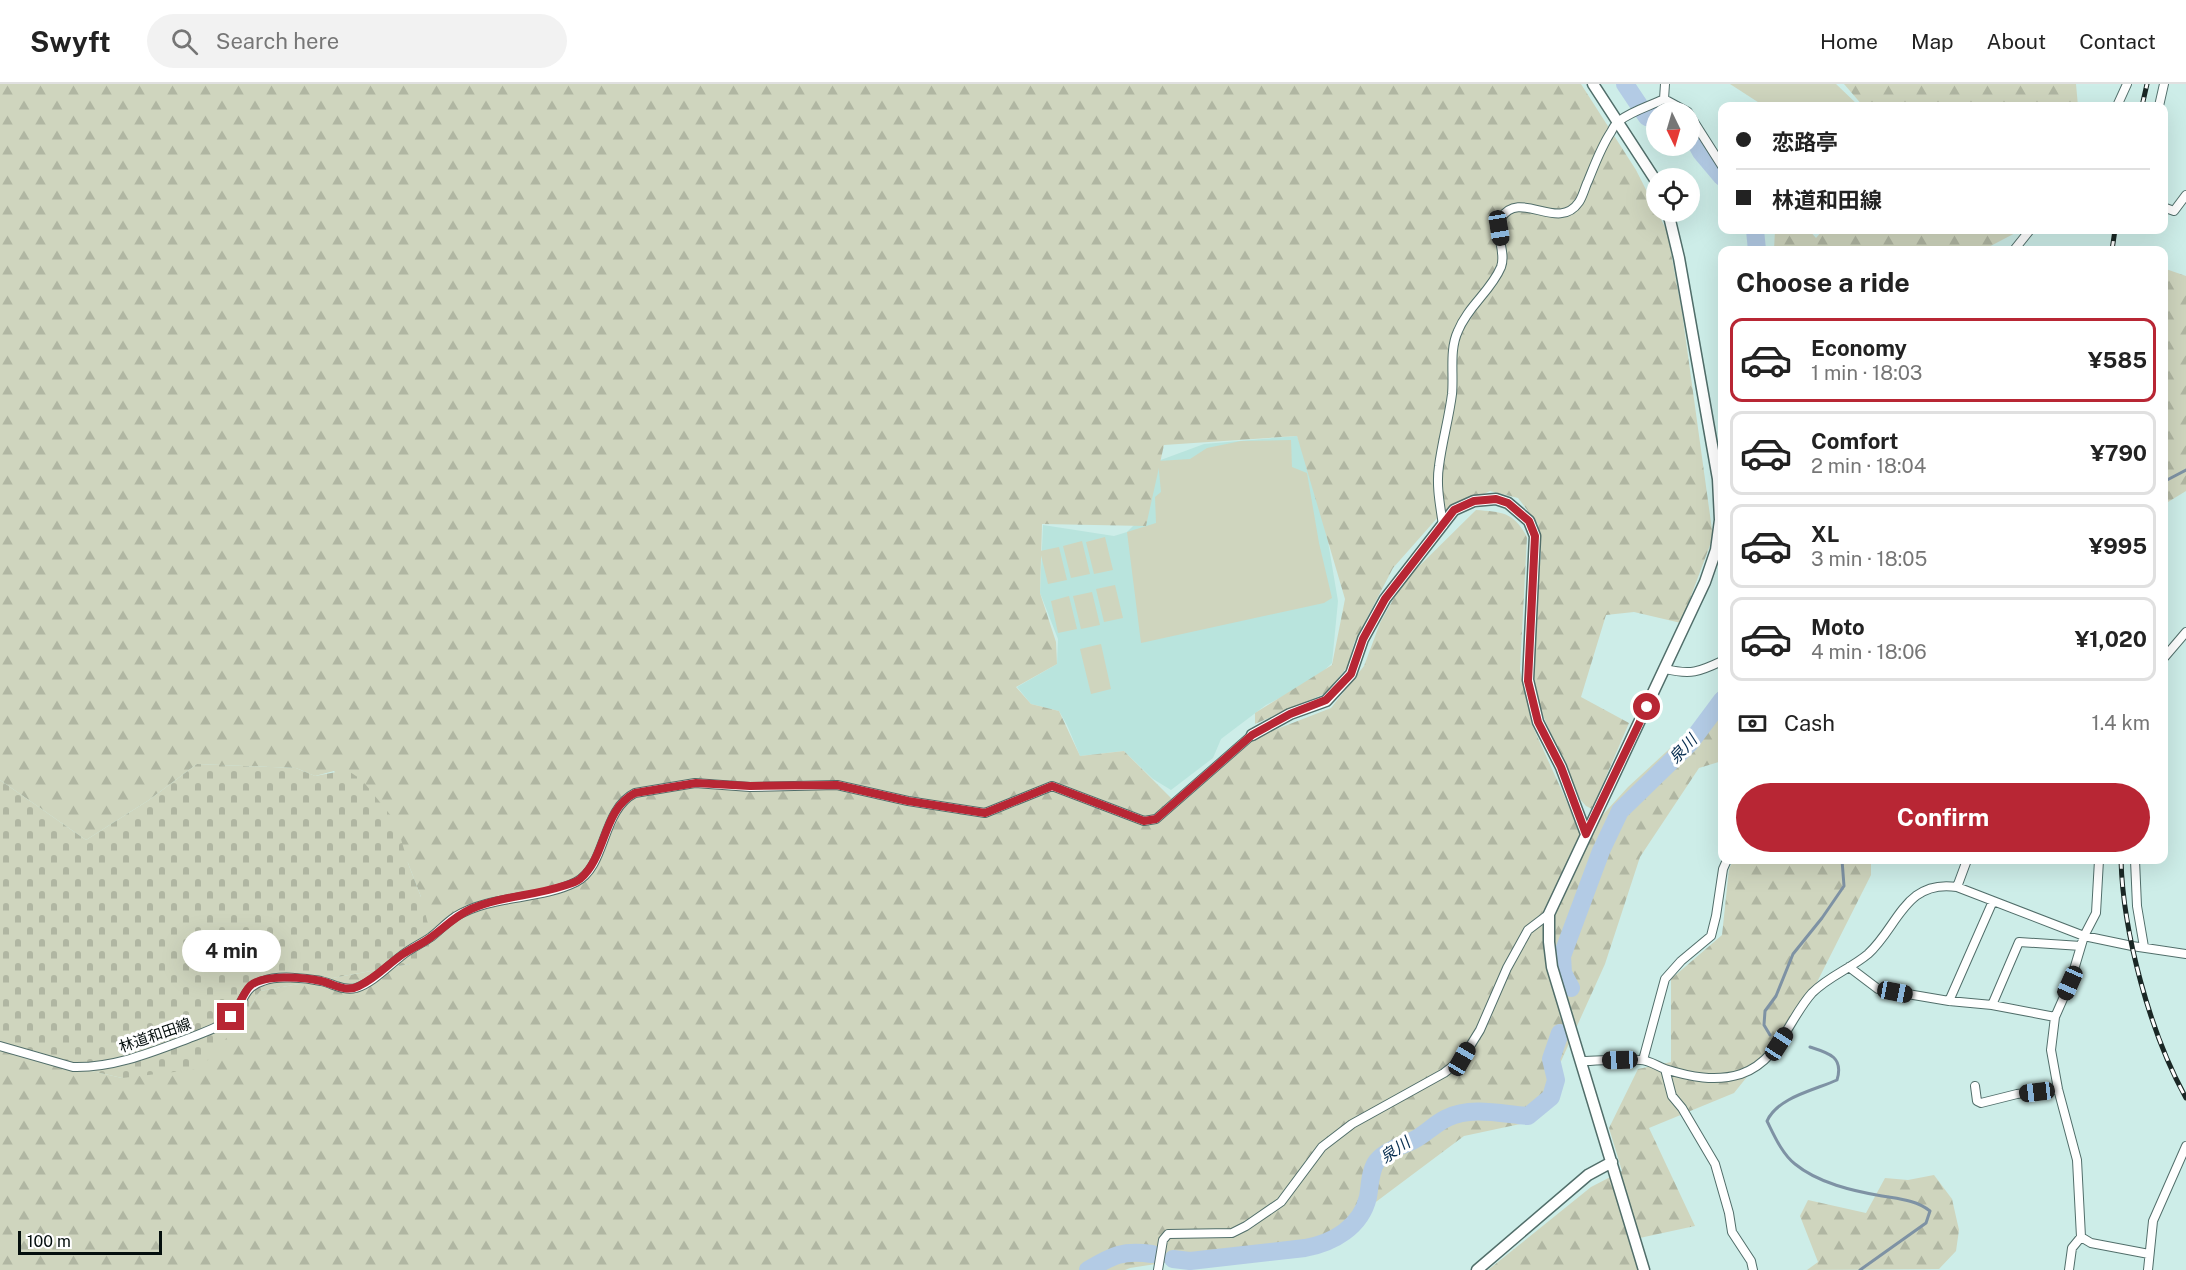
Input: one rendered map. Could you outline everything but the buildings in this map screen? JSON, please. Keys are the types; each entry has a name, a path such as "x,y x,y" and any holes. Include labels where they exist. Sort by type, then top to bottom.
{"street":[{"path":"1593,84 1648,168"},
{"path":"1664,99 1665,84"},
{"path":"2119,102 2127,84"},
{"path":"2160,102 2164,84"},
{"path":"1443,525 1438,495 1438,467 1452,394 1454,344 1457,332 1468,311 1492,283 1501,265 1503,256 1499,228 1501,218 1510,210 1523,207 1555,215 1566,214 1579,203 1602,145 1618,121 1664,99"},
{"path":"1664,99 1669,102"},
{"path":"1700,132 1718,160"},
{"path":"2168,209 2174,211 2186,195"},
{"path":"1670,222 1712,435 1718,479"},
{"path":"2017,246 2027,234"},
{"path":"1252,735 1290,714 1326,700 1351,674 1363,639 1385,599 1454,510 1474,501 1496,499 1508,503 1529,521 1535,536 1528,681 1538,722 1561,767 1586,834"},
{"path":"1644,1270 1552,967 1549,914 1705,582 1716,550 1718,535"},
{"path":"2168,653 2186,632"},
{"path":"1665,669 1683,673 1697,672 1718,663"},
{"name":"林道和田線","path":"0,1046 73,1067 85,1067 127,1060 212,1029 231,1017 250,986 265,979 303,978 344,990 358,988 388,968 402,955 431,937 454,918 470,909 485,903 543,893 578,881 594,860 615,812 626,797 635,793 696,783 750,786 837,785 917,802 985,813 1052,786 1144,821 1156,819 1252,735"},
{"path":"1643,1060 1665,979 1681,961 1711,936 1725,864"},
{"path":"1957,887 1965,864"},
{"path":"2069,1270 2072,1248 2081,1237 2077,1160 2058,1089 2051,1050 2055,1017 2070,983 2084,936 2096,913 2099,864"},
{"path":"2135,864 2137,906 2144,947"},
{"path":"1581,1061 1643,1060 1689,1076 1709,1078 1743,1073 1768,1058 1812,994 1835,973 1849,967 1868,953 1878,943 1901,909 1913,897 1935,887 1957,887 2084,936 2186,954"},
{"path":"1948,1001 1993,901"},
{"path":"1158,1270 1163,1240 1168,1234 1232,1233 1245,1226 1281,1202 1322,1147 1337,1135 1352,1124 1444,1073 1462,1059 1480,1030 1507,968 1528,930 1549,914"},
{"path":"1992,1005 2019,942 2081,946"},
{"path":"1849,967 1878,989 1948,1001 1992,1005 2055,1017"},
{"path":"1665,1069 1672,1096 1682,1108 1715,1164 1732,1232 1751,1262 1753,1270"},
{"path":"1976,1086 1977,1101 1981,1103 2017,1094 2058,1089"},
{"path":"2148,1270 2153,1221 2186,1146"},
{"path":"1477,1270 1588,1175 1612,1162"},
{"path":"2081,1237 2091,1243 2148,1254"}],"shaded area":[{"path":"1297,436 1320,494 1338,601 1332,663 1313,681 1266,705 1221,739 1213,758 1171,790 1153,779 1124,751 1080,756 1059,711 1031,704 1017,687 1057,664 1058,639 1040,593 1043,525 1114,536 1127,532 1145,514 1158,461 1204,444"}],"green space":[{"path":"0,84 1581,84 1646,190 1646,222 1662,222 1667,231 1682,312 1713,537 1681,623 1634,612 1606,615 1581,697 1629,723 1592,809 1579,798 1541,711 1532,676 1541,553 1538,524 1518,498 1490,491 1439,516 1393,568 1354,643 1348,666 1326,693 1255,724 1255,713 1332,665 1345,599 1297,436 1164,445 1146,526 1042,524 1040,593 1056,642 1057,664 1016,687 1031,704 1059,711 1080,756 1124,751 1175,802 1251,739 1331,708 1364,666 1380,623 1403,582 1476,510 1500,513 1512,518 1527,537 1520,670 1532,725 1577,824 1598,820 1628,787 1691,729 1718,692 1718,762 1699,768 1640,857 1605,964 1534,1121 1464,1136 1329,1237 1125,1270 0,1270 0,1050 122,1078 240,1022 260,991 410,964 421,897 408,863 334,771 315,776 296,768 197,764 149,800 86,840 0,780"},
{"path":"1730,84 1836,84 1855,102 1758,102"},
{"path":"1844,84 2076,84 2078,102 1860,102"},
{"path":"1775,234 1812,234 1816,238 1820,234 2013,234 1991,246 1774,246"},
{"path":"2168,270 2186,276 2186,491 2168,502"},
{"path":"1291,440 1292,467 1307,473 1319,543 1332,598 1324,603 1141,643 1127,532 1156,523 1155,497 1161,492 1158,461 1190,459 1207,448 1241,441"},
{"path":"1105,537 1113,570 1094,574 1086,542"},
{"path":"1082,541 1090,574 1071,578 1063,546"},
{"path":"1059,547 1067,580 1048,584 1040,551"},
{"path":"1115,585 1123,618 1104,622 1096,589"},
{"path":"1092,592 1100,625 1081,629 1073,596"},
{"path":"1069,596 1077,629 1058,633 1051,601"},
{"path":"1101,644 1111,689 1091,694 1080,649"},
{"path":"197,764 296,768 315,776 347,770 362,780 396,822 421,897 434,947 410,964 260,991 240,1022 200,1069 122,1078 0,1050 0,780 86,840 149,800"},
{"path":"1731,864 1871,864 1871,875 1807,1002 1734,1093 1649,1128 1695,1226 1635,1239 1648,1270 1488,1270 1591,1187 1622,1171 1609,1128 1638,1069 1671,1062 1671,979 1722,935"},
{"path":"1934,1175 1952,1199 1959,1230 1956,1251 1939,1269 1807,1270 1818,1262 1800,1216 1808,1200 1866,1213 1885,1178 1908,1180"}],"waterway":[{"name":"泉川","path":"1625,84 1646,116"},
{"name":"泉川","path":"1700,150 1718,172"},
{"name":"泉川","path":"1755,234 1757,246"},
{"path":"2168,479 2186,470"},
{"name":"泉川","path":"1571,988 1563,973 1562,956 1601,851 1620,811 1690,743 1718,705"},
{"path":"1770,1035 1764,1025 1765,1011 1776,996 1793,954 1844,886 1842,864"},
{"name":"泉川","path":"1173,1259 1190,1261 1305,1248 1335,1238 1359,1217 1368,1197 1373,1169 1384,1154 1417,1139 1442,1120 1456,1114 1487,1112 1528,1116 1551,1097 1556,1080 1551,1059 1560,1033"},
{"path":"1810,1047 1833,1057 1837,1061 1839,1072 1837,1080 1788,1100 1772,1113 1767,1121 1786,1155 1804,1171 1825,1181 1859,1192 1907,1200 1930,1211 1926,1223 1860,1270"},
{"name":"泉川","path":"1088,1270 1118,1255 1152,1254"}],"railway":[{"path":"2143,102 2147,84"},
{"path":"2113,246 2114,234"},
{"path":"2121,864 2127,919 2141,982 2161,1044 2186,1098"}],"route":[{"path":"231,1017 250,986 265,979 303,978 344,990 358,988 388,968 402,955 431,937 454,918 470,909 485,903 543,893 578,881 594,860 615,812 626,797 635,793 696,783 750,786 837,785 908,801 985,813 1052,786 1144,821 1156,819 1252,735 1290,714 1326,700 1351,674 1363,639 1399,579 1454,510 1474,501 1496,499 1508,503 1529,521 1535,536 1528,681 1538,722 1561,767 1586,834 1647,707"}]}
